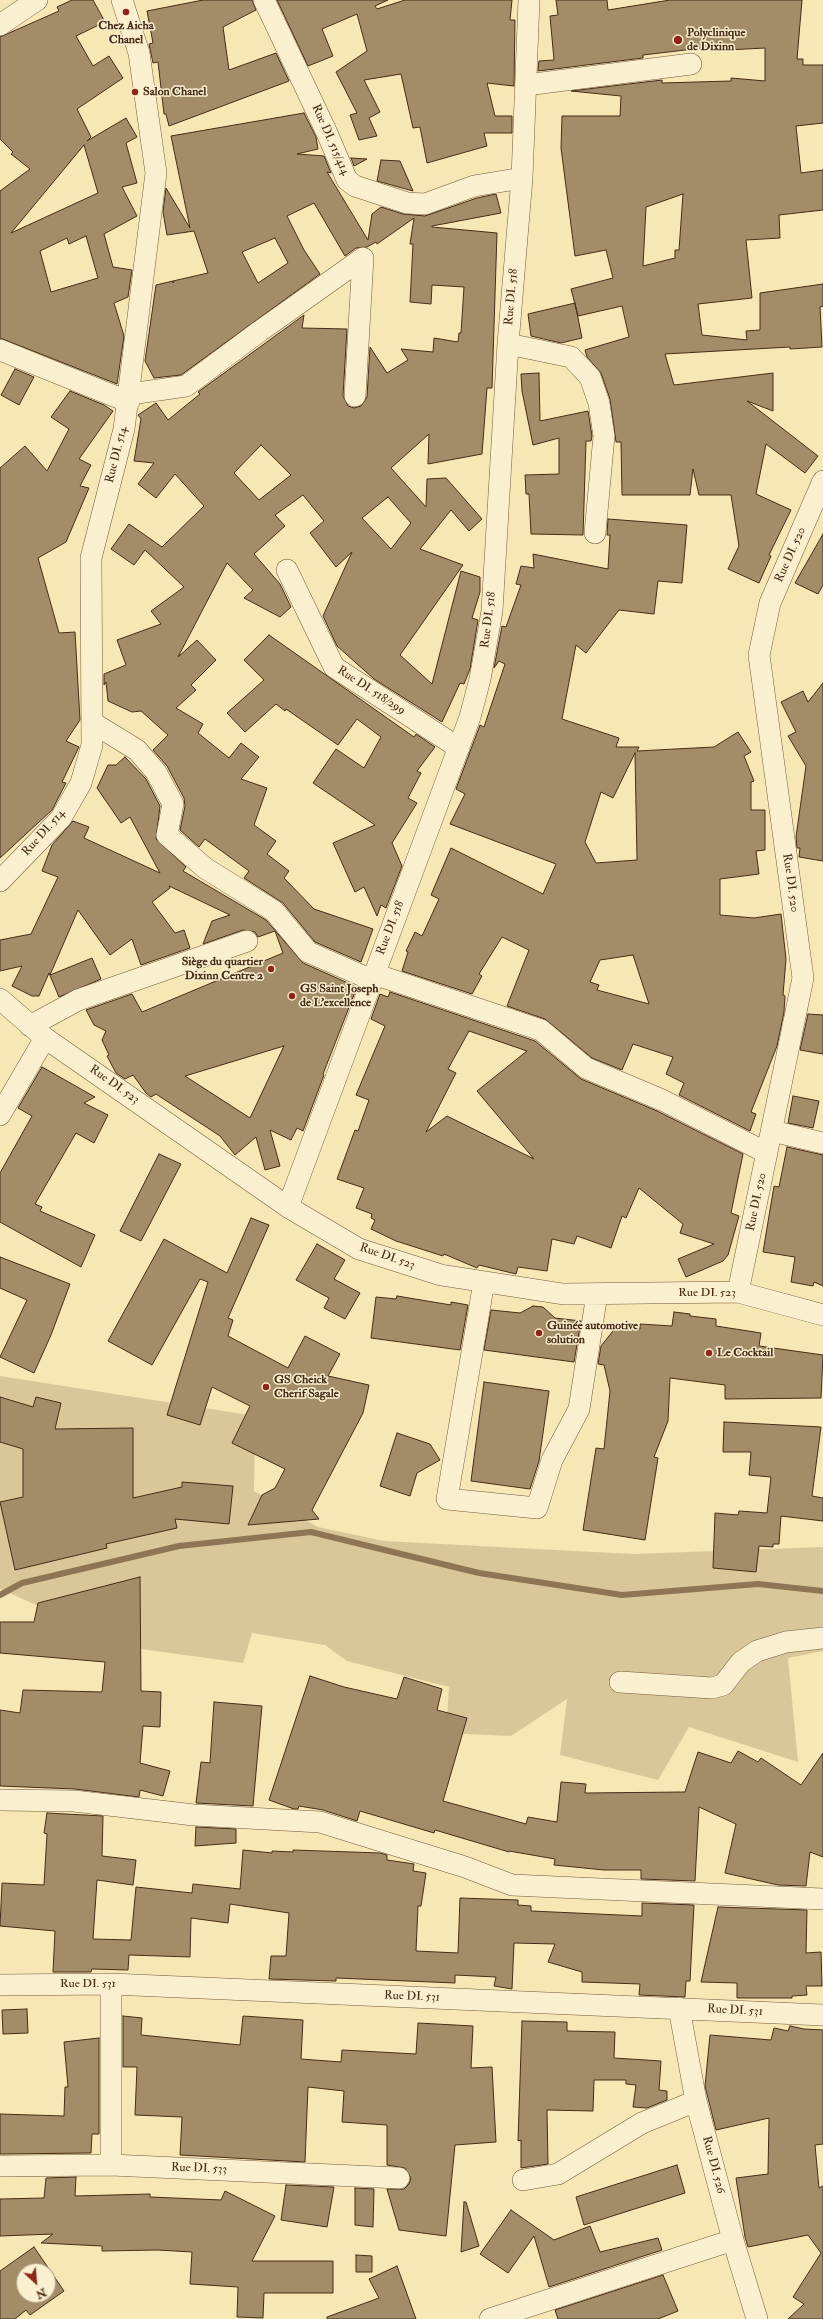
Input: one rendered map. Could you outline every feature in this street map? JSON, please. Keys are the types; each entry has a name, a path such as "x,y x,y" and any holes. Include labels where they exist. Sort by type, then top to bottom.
{"street":[{"path":"0,25 37,0"},
{"name":"Rue DI. 514","path":"0,882 61,818 81,784 92,745 93,722 90,558 124,429 156,173 139,53 122,0"},
{"name":"Rue DI. 515/414","path":"264,0 328,133 347,180 356,186 407,203 425,204 474,186 522,178"},
{"name":"Rue DI. 518","path":"288,1207 459,748 470,717 480,679 492,612 508,344 522,178 529,0"},
{"path":"526,85 691,64"},
{"path":"0,350 129,398 186,386 260,331 363,258 355,396"},
{"path":"508,344 571,356 590,377 599,403 604,436 596,534"},
{"name":"Rue DI. 520","path":"738,1292 803,978 758,655 770,603 823,481"},
{"name":"Rue DI. 518/299","path":"287,570 334,667 459,748"},
{"path":"93,722 137,750 156,772 173,804 167,835 205,868 274,911 308,952 373,977 541,1030 586,1068 662,1100 767,1153"},
{"path":"0,1115 38,1032 78,1000 247,941"},
{"name":"Rue DI. 523","path":"0,999 38,1032 288,1207 359,1249 441,1275 563,1294 738,1292 823,1315"},
{"path":"772,1131 823,1143"},
{"path":"484,1282 447,1499 537,1508 552,1460 578,1409 597,1294"},
{"path":"620,1682 712,1688 723,1685 741,1662 757,1651 786,1642 823,1638"},
{"path":"0,1800 74,1801 194,1815 320,1822 465,1867 512,1885 823,1899"},
{"path":"110,1984 111,2165"},
{"name":"Rue DI. 531","path":"0,1985 110,1984 823,2015"},
{"name":"Rue DI. 526","path":"679,2008 696,2100 733,2240 757,2319"},
{"path":"523,2180 558,2174 642,2123 696,2100"},
{"name":"Rue DI. 533","path":"0,2166 111,2165 399,2178"},
{"path":"490,2319 733,2240"}],"shaded area":[{"path":"0,1376 255,1416 254,1491 318,1527 384,1541 633,1554 823,1547 823,1651 788,1658 798,1762 689,1727 658,1780 560,1755 567,1699 511,1736 446,1733 449,1687 347,1661 325,1645 252,1633 243,1663 134,1648 0,1589"}],"building":[{"path":"72,0 93,0 105,22 76,36 93,66 109,56 123,78 77,109 91,137 87,141 126,118 137,137 126,143 137,183 122,187 137,216 104,234 113,267 132,270 128,297 114,303 124,336 117,384 0,338 0,191 30,169 11,154 13,152 0,139 0,37 59,11 57,7","holes":["84,145 98,193 11,233","86,236 98,278 51,292 40,251 67,238 69,244"]},
{"path":"203,0 252,0 256,10 223,27 229,70 276,53 289,81 169,126 166,114 164,114 158,62 153,63 149,44 153,43 147,11"},
{"path":"277,0 388,0 375,6 377,9 405,0 512,0 510,20 515,20 514,86 487,83 495,116 512,116 512,133 484,133 487,146 427,163 420,127 413,128 401,74 364,80 380,112 369,118 377,136 359,140 350,115 357,113 336,72 367,51 357,14 322,29 333,56 308,66"},
{"path":"556,0 607,0 608,10 670,0 802,0 797,59 803,59 803,65 823,65 823,123 796,126 801,173 823,170 823,210 779,215 780,238 746,240 752,298 698,304 702,335 747,340 746,331 760,330 760,293 823,284 823,306 820,307 822,347 790,349 790,347 665,354 674,385 773,373 773,411 747,401 818,456 805,473 766,444 756,494 791,510 769,555 771,556 759,583 728,569 739,546 731,495 699,495 693,469 690,495 622,495 621,442 616,442 610,399 601,373 587,357 585,350 629,337 622,306 578,316 571,289 613,278 606,250 575,256 561,148 562,116 620,116 621,96 571,91 662,80 662,83 731,81 731,78 765,81 765,48 727,50 727,45 643,55 643,58 538,71 539,61 554,60 550,16 558,15","holes":["683,194 679,250 675,250 675,258 643,266 646,207"]},
{"path":"304,113 316,137 318,149 297,154 324,156 331,173 327,172 368,240 372,214 381,207 403,214 425,216 477,198 496,194 501,213 432,226 497,233 492,388 487,388 482,454 428,464 429,434 391,468 426,507 427,479 446,478 482,519 469,531 451,510 420,549 463,565 400,655 432,684 461,571 480,577 480,592 472,618 478,620 470,669 464,684 460,683 442,722 374,679 337,646 323,616 352,552 336,567 310,533 324,521 303,495 275,515 285,526 254,554 280,584 291,607 280,617 244,598 253,590 227,563 178,657 197,640 216,660 191,685 196,690 176,708 203,724 198,733 229,758 241,743 259,757 241,779 267,788 254,825 276,841 267,854 289,871 284,878 314,909 373,929 361,962 315,942 283,903 244,878 249,871 205,839 199,847 180,830 185,806 184,798 167,766 153,750 168,735 141,711 132,712 108,701 106,682 104,685 104,674 126,665 117,640 161,624 151,611 184,587 145,550 134,565 111,549 129,524 162,547 204,506 175,474 156,498 138,484 154,463 134,461 141,419 138,415 156,403 168,420 200,394 198,392 304,315 302,328 347,329 343,396 348,406 354,408 361,406 367,397 370,347 387,373 408,360 401,349 433,352 434,338 458,342 459,333 461,333 464,287 432,285 431,304 410,302 413,244 410,244 414,218 377,244 376,242 367,247 356,248 345,256 314,203 287,216 304,250 320,274 181,375 154,378 145,361 156,285 208,273 194,231 167,235 163,212 166,188 190,228 171,136","holes":["275,238 288,263 258,283 242,252","261,445 291,475 259,500 234,473","388,497 411,523 391,549 362,518"]},
{"path":"351,158 367,159 354,166"},
{"path":"381,160 400,161 413,191 377,181"},
{"path":"575,303 582,338 561,343 531,336 528,314"},
{"path":"15,369 34,377 19,405 1,395"},
{"path":"539,373 540,421 588,411 592,436 591,441 586,441 583,535 531,534 529,494 526,494 525,475 559,474 559,438 533,445 522,391 521,374"},
{"path":"70,391 104,405 113,411 79,459 91,465 80,486 89,488 66,542 38,558 59,633 75,632 80,720 66,741 79,747 62,782 66,783 52,810 0,858 0,468 25,446 47,471 69,429 51,417"},
{"path":"608,519 687,525 682,583 658,581 654,614 619,610 586,653 576,645 562,719 619,738 616,747 639,747 637,751 714,747 738,732 751,752 744,756 754,781 751,782 751,810 765,810 765,850 756,851 759,874 720,879 720,915 754,918 781,914 786,959 783,995 785,996 784,1012 777,1046 751,1112 756,1114 750,1131 679,1095 684,1083 666,1074 673,1057 633,1044 622,1070 592,1058 545,1019 507,1006 529,950 502,937 479,974 482,976 472,994 402,971 408,952 406,951 415,932 422,936 439,899 431,895 451,848 543,894 556,864 450,824 465,794 456,789 480,725 484,727 505,664 499,661 494,668 502,626 506,627 521,585 516,584 521,566 534,568 533,554 608,569 610,535 607,535","holes":["635,753 637,860 596,863 585,842 601,792 613,798","633,955 649,1004 597,990 599,985 590,982 600,960"]},
{"path":"823,534 823,585 818,594 795,583"},
{"path":"269,635 414,737 416,734 435,747 417,771 421,773 408,798 417,803 392,843 402,866 386,908 381,905 377,916 364,887 355,892 333,843 375,825 313,783 336,749 364,768 381,737 357,719 338,745 286,709 285,711 276,704 245,732 227,713 264,680 244,660"},
{"path":"823,683 823,861 799,857 800,848 797,848 796,837 806,766 788,736 796,732 781,702 803,691 808,702"},
{"path":"125,757 146,779 160,806 156,839 186,867 183,871 266,920 303,963 357,987 323,1074 324,1075 303,1131 297,1128 291,1140 270,1130 280,1166 265,1170 256,1137 235,1155 220,1136 156,1094 151,1097 146,1093 133,1075 125,1079 116,1073 107,1056 109,1055 102,1040 106,1031 94,1025 86,1010 132,994 142,1012 283,953 275,931 258,937 255,932 243,930 203,944 212,921 230,915 169,886 170,888 152,902 175,933 184,930 190,948 141,965 132,939 110,955 78,910 50,975 92,958 101,979 59,997 49,973 39,996 32,996 12,986 22,966 0,971 0,940 31,934 58,877 42,871 52,845 73,821 89,827 84,838 160,873 130,817 121,823 97,788 108,765 116,765","holes":["284,1046 250,1118 185,1076"]},
{"path":"390,992 535,1041 581,1079 657,1111 743,1154 731,1213 739,1216 728,1255 723,1261 686,1277 678,1259 714,1244 680,1233 683,1224 639,1188 626,1218 622,1216 611,1248 577,1236 574,1244 552,1239 547,1271 518,1267 516,1274 479,1265 477,1268 444,1254 443,1256 396,1241 371,1229 375,1220 371,1218 372,1214 356,1208 364,1188 337,1179 355,1130 358,1131 369,1100 356,1095 385,1026 371,1019 380,994 388,997","holes":["469,1031 527,1051 477,1091 534,1159 447,1116 426,1132 456,1073 448,1069"]},
{"path":"808,1014 823,1015 823,1054 800,1050"},
{"path":"42,1067 95,1097 84,1103 108,1115 94,1143 76,1133 35,1204 42,1207 40,1211 95,1235 81,1267 0,1222 0,1173 32,1116 18,1108"},
{"path":"793,1096 819,1101 813,1128 788,1123"},
{"path":"787,1147 823,1155 823,1286 814,1282 813,1286 791,1282 795,1257 763,1252 774,1186 779,1187"},
{"path":"159,1154 181,1164 141,1241 120,1231"},
{"path":"251,1218 269,1225 228,1318 233,1320 228,1336 288,1368 305,1336 340,1354 328,1376 369,1385 363,1413 312,1510 319,1519 248,1525 262,1495 275,1488 285,1469 232,1443 250,1406 212,1387 200,1425 167,1415 208,1282 200,1279 152,1365 108,1341 164,1239 227,1273"},
{"path":"317,1244 345,1260 334,1279 360,1293 345,1319 324,1308 329,1298 296,1280"},
{"path":"0,1257 70,1284 51,1335 34,1373 0,1357 27,1300 0,1288"},
{"path":"397,1296 451,1305 451,1302 468,1305 460,1350 371,1338 376,1297 396,1299"},
{"path":"533,1306 543,1307 555,1318 581,1321 574,1362 484,1350 491,1310 520,1313"},
{"path":"674,1312 690,1314 690,1316 716,1319 716,1326 761,1333 759,1346 823,1355 821,1398 725,1399 725,1385 670,1378 668,1421 654,1457 658,1458 645,1540 583,1530 596,1448 604,1449 610,1391 604,1365 598,1364 601,1346 617,1326 640,1329 640,1324 672,1326"},
{"path":"484,1382 549,1391 539,1461 530,1489 471,1481"},
{"path":"0,1397 33,1407 36,1397 61,1403 55,1429 133,1428 133,1498 182,1487 182,1482 233,1486 229,1524 175,1519 177,1528 106,1544 107,1548 15,1570 0,1502 23,1497 23,1449 0,1442"},
{"path":"724,1422 821,1427 812,1496 823,1498 823,1521 781,1516 779,1544 773,1544 773,1547 759,1546 756,1572 713,1568 715,1513 738,1515 739,1511 767,1513 771,1477 749,1475 751,1452 723,1452"},
{"path":"397,1433 430,1444 440,1460 417,1473 410,1496 380,1486"},
{"path":"140,1577 141,1691 161,1692 160,1727 143,1726 140,1763 170,1771 163,1796 140,1790 139,1797 75,1789 0,1786 0,1710 20,1713 23,1690 102,1692 105,1662 0,1653 0,1622 34,1622 38,1603"},
{"path":"310,1676 344,1687 397,1699 404,1677 442,1689 437,1710 467,1718 443,1801 526,1824 528,1817 557,1822 561,1782 586,1784 585,1793 685,1792 698,1752 731,1763 738,1751 758,1762 761,1758 801,1785 823,1753 823,1857 810,1852 806,1886 778,1885 725,1873 736,1824 699,1807 695,1881 641,1879 641,1870 604,1870 554,1865 555,1859 509,1852 435,1830 434,1833 360,1811 357,1821 323,1810 299,1806 298,1809 294,1809 269,1800"},
{"path":"214,1702 262,1706 253,1806 196,1803 201,1762 210,1763"},
{"path":"47,1813 103,1816 102,1856 136,1860 133,1885 97,1880 93,1939 131,1940 136,1887 192,1893 193,1884 240,1889 243,1850 272,1853 272,1851 293,1852 293,1850 380,1853 387,1855 387,1860 414,1864 413,1871 426,1873 421,1906 418,1906 416,1951 458,1953 460,1898 518,1900 518,1905 531,1906 531,1911 642,1916 642,1903 694,1905 690,1981 686,1981 685,1997 639,1995 640,1984 582,1982 582,1972 548,1962 555,1944 514,1943 512,1989 494,1986 496,1977 455,1975 455,1983 336,1978 336,1981 269,1979 271,1956 286,1956 289,1913 230,1904 228,1923 191,1918 190,1957 129,1955 128,1970 92,1969 91,1972 53,1972 55,1931 0,1926 2,1883 44,1885 47,1834 44,1833"},
{"path":"196,1827 236,1829 236,1843 195,1846"},
{"path":"718,1907 807,1910 806,1953 821,1952 822,1986 806,1986 807,1995 792,1996 792,1998 737,1998 737,1983 701,1982"},
{"path":"27,2009 28,2033 3,2034 2,2010"},
{"path":"123,2016 142,2018 141,2035 240,2045 243,2016 303,2020 301,2059 341,2062 342,2050 416,2054 418,2023 473,2026 471,2068 492,2067 496,2142 455,2145 446,2236 399,2230 387,2189 404,2189 409,2184 411,2178 405,2168 387,2165 387,2125 342,2122 344,2091 308,2087 305,2162 180,2155 182,2117 135,2115 137,2067 123,2067"},
{"path":"522,2021 567,2022 567,2031 615,2032 614,2058 661,2061 659,2090 667,2091 667,2100 647,2108 633,2107 636,2085 626,2084 626,2080 594,2080 593,2111 547,2110 548,2164 521,2168 521,2140 518,2141"},
{"path":"790,2026 804,2029 823,2030 823,2144 815,2145 819,2188 823,2186 823,2319 788,2319 804,2304 793,2297 821,2253 808,2235 748,2247 745,2237 736,2178 768,2174 769,2118 716,2130 705,2086 710,2035 771,2040 774,2028 788,2031"},
{"path":"99,2038 99,2134 92,2134 91,2153 0,2154 0,2114 64,2116 65,2087 68,2087 64,2042"},
{"path":"677,2165 685,2193 584,2225 576,2197"},
{"path":"76,2177 75,2196 150,2194 150,2197 221,2200 225,2191 275,2216 252,2261 333,2261 333,2293 264,2293 263,2318 237,2317 238,2287 190,2284 192,2252 158,2250 102,2251 102,2246 41,2243 53,2234 0,2236 0,2199 44,2198 46,2178"},
{"path":"286,2185 334,2187 327,2227 281,2220"},
{"path":"355,2188 374,2189 373,2227 355,2225"},
{"path":"464,2202 466,2202 479,2246 461,2252"},
{"path":"511,2210 554,2240 590,2226 600,2252 658,2238 662,2250 549,2287 534,2236 508,2273 480,2254"},
{"path":"34,2247 45,2263 16,2263 16,2303 47,2303 30,2315 26,2310 15,2319 0,2319 0,2271"},
{"path":"356,2255 372,2256 372,2272 356,2272"},
{"path":"397,2266 416,2319 327,2319 327,2317 379,2298 369,2279"},
{"path":"663,2275 678,2311 658,2319 558,2319 555,2310"},
{"path":"56,2279 64,2291 56,2297"}],"waterway":[{"path":"0,1595 22,1583 179,1546 311,1532 479,1573 622,1595 758,1584 823,1591"}],"place":[{"name":"Chez Aicha Chanel","path":"126,12"},
{"name":"Polyclinique de Dixinn","path":"678,40"},
{"name":"Salon Chanel","path":"135,92"},
{"name":"Siège du quartier Dixinn Centre 2","path":"271,969"},
{"name":"GS Saint Joseph de L'excellence","path":"292,996"},
{"name":"Guinée automotive solution","path":"539,1333"},
{"name":"Le Cocktail","path":"709,1353"},
{"name":"GS Cheick Cherif Sagale","path":"266,1387"}]}
